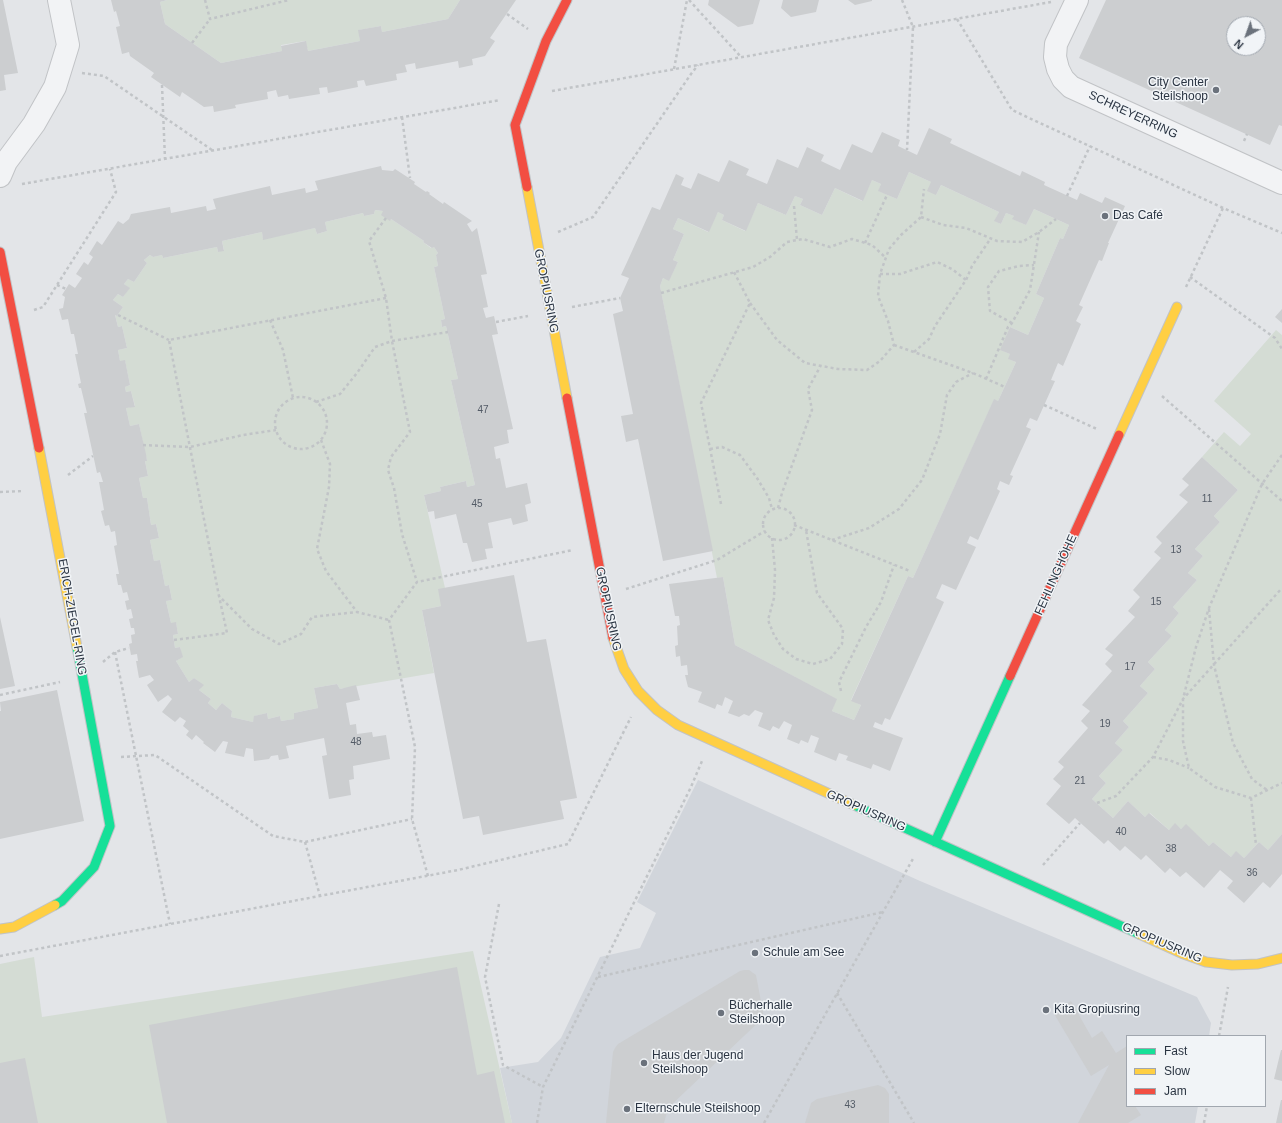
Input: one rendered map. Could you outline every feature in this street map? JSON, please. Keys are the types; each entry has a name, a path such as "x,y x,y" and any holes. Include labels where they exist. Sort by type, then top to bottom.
{"street":[{"path":"0,176 6,162 34,124 55,87 68,45 59,0"},
{"name":"GROPIUSRING","path":"567,0 546,41 515,125 611,632 619,657 631,680 642,695 656,710 667,718 711,741 1181,953 1206,962 1232,966 1258,964 1282,958"},
{"name":"SCHREYERRING","path":"1077,0 1056,44 1055,57 1058,69 1063,79 1071,87 1282,183"},
{"name":"ERICH-ZIEGEL-RING","path":"0,252 48,490 110,826 94,867 62,901 14,927 0,929"},
{"name":"FEHLINGHÖHE","path":"935,842 1176,307"}],"path":[{"path":"206,0 210,19"},
{"path":"192,43 210,19 289,0"},
{"path":"688,0 741,57"},
{"path":"674,69 688,0"},
{"path":"902,0 913,26 907,150"},
{"path":"956,19 1012,110 1223,208 1282,233"},
{"path":"537,240 593,217 699,64"},
{"path":"60,71 104,76 212,151"},
{"path":"162,85 165,159"},
{"path":"402,117 410,178"},
{"path":"1067,196 1090,146"},
{"path":"13,318 43,307 116,192 110,169"},
{"path":"894,345 888,321 878,296 880,274 889,249 900,235 921,216 924,189"},
{"path":"865,243 887,195"},
{"path":"794,206 798,240"},
{"path":"1176,307 1223,208"},
{"path":"921,216 943,225 966,228 997,241 1022,242 1039,232 1056,219"},
{"path":"386,218 369,241 386,298 392,341 410,432 391,458 388,470 394,488 402,534 417,582"},
{"path":"986,379 1008,327 1012,323 1030,290 1039,232"},
{"path":"914,352 929,339 935,326 966,280 972,266 991,238"},
{"path":"661,293 753,267 770,257 787,242 803,239 830,247 852,239 872,245 886,258"},
{"path":"880,274 900,274 937,262 952,269 966,280"},
{"path":"1012,323 990,311 988,287 999,271 1019,266 1034,265"},
{"path":"734,272 750,303 777,340 805,363 838,370 867,370 880,361 894,345"},
{"path":"1190,277 1275,338 1282,349"},
{"path":"57,285 66,289"},
{"path":"118,315 169,340 386,298"},
{"path":"721,504 700,403 750,303"},
{"path":"270,320 283,350 293,398"},
{"path":"316,402 340,394 375,347 392,341 448,332"},
{"path":"169,340 227,632 174,640"},
{"path":"894,345 973,373 1005,387"},
{"path":"778,508 812,410 808,389 820,367"},
{"path":"832,540 869,528 899,509 922,480 940,434 947,395 956,382 973,373"},
{"path":"1144,380 1282,501"},
{"path":"293,398 309,398 322,408 326,416 327,424 325,433 321,440 307,448 292,447 285,443 276,430 276,422 279,411 286,402 293,398"},
{"path":"1044,405 1117,439"},
{"path":"143,445 190,447 243,435 276,430"},
{"path":"321,440 330,464 329,487 317,549 326,571 357,612"},
{"path":"710,449 722,447 740,455 757,478 772,509"},
{"path":"1189,768 1183,741 1184,699 1196,647 1209,608 1262,484 1282,455"},
{"path":"778,508 788,511 794,520 794,525 790,534 786,538 782,539 772,538 765,531 763,521 768,512 772,509 778,508"},
{"path":"794,525 910,571"},
{"path":"772,538 775,570 774,598 768,620 774,635 783,649 796,659 813,664 830,659 842,644 843,628 818,593 806,530"},
{"path":"604,596 717,560 765,531"},
{"path":"428,876 412,819 415,747 389,620 417,582 595,546"},
{"path":"841,691 839,682 866,627 881,602 894,565"},
{"path":"1097,803 1116,796 1153,757 1184,699 1282,588"},
{"path":"219,596 252,629 279,644 301,634 312,616 357,612 389,620"},
{"path":"1209,608 1214,665 1233,743 1252,779 1267,790"},
{"path":"0,695 83,678 115,652 129,648"},
{"path":"115,652 170,924"},
{"path":"0,956 428,876 568,844 642,695"},
{"path":"537,1123 543,1087 691,787 711,741"},
{"path":"98,758 155,755 273,836 305,842 412,819"},
{"path":"1153,757 1169,760 1189,768 1215,788 1251,798 1282,783"},
{"path":"1251,798 1256,845"},
{"path":"1027,884 1080,823"},
{"path":"764,1123 925,838"},
{"path":"305,842 320,896"},
{"path":"500,904 485,977 503,1065 543,1087"},
{"path":"598,977 883,912"},
{"path":"1219,1035 1232,966"},
{"path":"837,993 914,1123"},
{"path":"1204,1123 1207,1107"}],"shaded area":[{"path":"167,0 460,0 448,19 382,32 381,26 359,30 360,41 308,51 305,41 281,45 282,51 221,63 165,24 160,2"},
{"path":"909,172 931,182 936,195 941,185 999,212 995,221 1001,224 1006,213 1014,216 1013,219 1026,225 1034,209 1069,225 1063,239 1060,238 1036,294 1044,298 1028,335 1010,327 1001,350 1010,354 1009,359 1016,362 998,401 994,400 913,578 908,576 851,700 861,705 854,720 832,711 836,699 735,645 723,577 717,578 660,286 663,278 669,280 678,262 673,260 684,234 673,229 678,218 708,232 718,212 724,215 722,220 745,231 758,203 786,215 795,196 803,199 800,205 822,215 835,188 862,201 872,180 881,184 879,191 897,199"},
{"path":"375,210 383,211 390,220 391,219 424,241 423,242 431,248 434,247 438,253 436,255 438,266 434,267 445,319 441,320 442,327 446,326 458,379 451,380 475,485 467,487 466,481 440,487 441,491 424,495 445,588 441,606 422,610 434,673 340,689 337,684 314,688 318,708 294,713 294,719 281,721 280,716 268,719 267,713 255,716 253,722 231,717 232,711 222,703 216,710 208,703 211,699 199,690 203,685 194,678 189,682 176,661 182,657 180,647 175,648 173,635 178,634 176,623 171,623 166,601 172,600 169,585 165,586 160,560 154,561 150,540 159,538 156,524 151,525 147,498 143,498 139,478 148,476 145,461 147,461 139,424 130,426 126,408 135,406 131,391 126,392 125,387 130,385 125,361 120,361 118,350 127,348 122,326 118,327 115,315 117,316 123,307 113,300 118,294 123,297 129,288 124,284 128,279 134,282 147,263 144,260 150,255 153,257 162,255 163,258 217,247 218,252 224,250 222,241 262,232 263,239 315,228 317,234 327,231 325,222 363,213 364,216 374,214"},
{"path":"1276,330 1282,335 1282,834 1268,850 1259,842 1244,858 1236,852 1231,857 1213,842 1209,846 1186,825 1181,829 1175,824 1169,830 1150,813 1145,817 1128,801 1113,818 1092,799 1106,783 1099,776 1123,750 1115,743 1129,727 1123,721 1148,693 1140,686 1155,669 1148,662 1172,636 1165,630 1179,613 1173,607 1197,580 1188,573 1203,556 1195,549 1220,522 1214,516 1238,490 1202,457 1224,432 1240,446 1251,434 1214,401"},
{"name":"Schule am See","path":"698,780 920,881 1197,997 1211,1023 1209,1035 1126,1035 1126,1107 1198,1107 1195,1123 512,1123 500,1068 538,1062 561,1038 600,957 640,948 656,913 637,902"},
{"path":"473,951 512,1123 0,1123 0,964 34,957 42,1017"}],"building":[{"path":"0,0 3,0 18,73 4,75 6,90 0,91"},
{"path":"111,0 167,0 160,2 165,24 221,63 282,51 281,46 306,41 308,51 360,41 358,30 381,26 382,32 448,19 460,0 516,0 490,38 495,41 485,56 472,59 473,65 459,68 458,61 416,69 415,63 405,65 407,72 396,74 397,80 366,86 364,80 357,81 358,87 328,93 327,87 319,88 320,94 289,99 288,95 278,97 276,90 267,92 268,99 235,105 236,108 214,112 213,106 204,107 182,92 180,97 151,77 154,73 130,56 129,52 122,54 116,27 120,26"},
{"path":"709,0 760,0 753,24 738,27 708,5"},
{"path":"783,0 819,0 816,12 791,17 781,8"},
{"path":"848,0 872,0 872,1 855,5"},
{"name":"City Center Steilshoop","path":"1106,0 1282,0 1282,126 1279,125 1270,145 1079,58"},
{"path":"929,128 952,139 950,143 1020,176 1022,171 1045,182 1044,185 1077,200 1080,193 1102,203 1105,197 1125,206 1108,243 1102,261 1099,260 1079,305 1083,307 1076,321 1081,324 1063,366 1058,363 1051,380 1055,381 1037,421 1030,418 1026,427 1031,429 1010,475 1013,476 1009,485 1000,481 997,489 1000,491 978,540 970,536 967,543 976,547 956,590 942,584 936,598 944,602 890,720 885,718 882,725 875,722 873,727 903,738 890,771 873,764 871,769 846,760 848,756 839,753 836,761 814,752 819,738 811,735 808,743 801,740 799,744 787,739 792,725 784,721 779,729 773,726 770,731 758,726 763,713 755,710 749,716 744,714 739,717 728,713 733,701 725,697 722,706 717,704 715,709 698,702 702,692 688,687 685,675 688,675 687,665 681,666 680,656 676,657 675,646 678,645 677,626 680,625 679,616 675,616 669,584 723,577 735,645 837,699 832,711 854,720 861,705 851,701 908,576 913,578 994,399 998,401 1016,362 1008,359 1010,354 1000,350 1010,327 1028,335 1044,298 1036,294 1060,238 1063,239 1069,225 1034,209 1026,225 1012,219 1014,216 1006,213 1001,224 994,221 999,212 941,185 936,195 927,191 931,182 909,172 897,199 878,191 881,184 872,180 863,201 835,188 822,215 800,205 803,199 795,196 786,215 758,203 746,231 722,220 724,215 718,212 709,232 678,218 673,229 684,234 673,260 678,262 669,281 663,278 660,286 713,551 663,561 638,439 626,442 621,416 633,414 613,314 623,311 620,298 629,278 621,275 652,207 660,210 676,174 684,178 681,185 691,189 698,173 719,182 729,160 749,169 746,175 767,184 777,159 798,168 807,147 824,155 821,161 840,170 852,144 872,153 882,132 900,140 898,146 917,155"},
{"path":"381,166 382,170 393,171 395,169 415,182 414,184 430,193 429,194 443,204 444,202 472,221 467,224 472,232 477,228 487,274 481,275 488,307 483,308 486,318 494,316 498,334 492,335 513,429 507,430 509,443 494,447 496,459 500,458 506,488 527,483 531,503 525,505 528,521 513,525 511,518 488,523 493,548 485,549 487,559 472,562 467,543 463,543 456,514 435,519 434,511 428,512 424,495 441,491 440,487 466,481 467,487 475,485 451,380 458,379 446,326 442,327 441,320 445,319 434,267 438,266 436,255 438,253 434,247 432,248 391,219 390,221 381,215 383,211 375,210 374,214 364,216 363,213 325,222 327,231 317,234 315,228 263,240 262,232 222,241 224,251 218,252 217,247 163,258 162,255 153,257 150,255 144,260 147,263 134,282 128,279 124,284 130,288 123,297 118,294 113,300 123,307 117,316 115,315 118,327 122,326 127,348 118,350 120,361 125,360 130,385 125,387 126,392 131,391 135,407 126,408 130,426 139,424 146,454 147,461 145,461 148,476 139,478 143,498 147,498 151,525 156,524 159,538 150,540 154,561 160,560 165,586 169,585 172,600 166,601 171,623 176,622 178,634 173,635 175,648 180,647 183,657 176,661 189,682 194,678 204,685 199,690 211,699 208,703 216,710 222,703 232,711 231,717 253,722 254,716 267,713 268,719 280,716 281,721 294,719 294,713 318,708 314,688 337,684 340,689 356,685 360,700 346,703 350,725 356,724 357,734 372,732 373,737 386,735 390,759 353,766 354,779 349,780 351,795 329,799 322,756 327,755 324,738 286,746 289,758 279,760 278,755 271,756 269,759 254,761 253,749 246,748 244,757 225,753 228,742 223,741 215,752 203,743 204,742 196,735 192,740 186,735 189,731 183,726 186,721 180,717 175,722 162,712 172,699 168,695 158,702 147,685 154,680 150,675 139,678 136,661 138,661 137,654 131,655 129,644 132,643 131,635 135,634 134,628 131,628 129,619 133,618 131,609 127,610 125,601 129,600 127,592 123,593 121,585 118,585 116,574 119,574 114,546 117,545 115,531 111,532 109,525 105,526 101,511 104,510 99,482 103,482 100,472 97,473 84,413 87,413 81,388 79,388 78,384 81,383 75,354 78,354 74,334 71,334 68,319 62,320 59,309 63,308 65,297 62,295 69,284 75,288 82,278 76,274 84,262 88,265 93,257 89,254 97,241 102,245 118,221 123,224 129,219 131,214 170,207 171,213 206,206 207,211 216,209 213,199 270,186 272,195 305,188 306,193 318,190 315,181"},
{"path":"1282,309 1282,323 1275,317"},
{"path":"1202,457 1238,490 1214,516 1220,522 1195,549 1203,556 1188,573 1197,580 1173,607 1179,613 1165,630 1172,636 1148,662 1155,669 1140,686 1148,693 1123,721 1129,727 1115,743 1123,750 1099,776 1106,783 1092,799 1113,818 1128,801 1145,817 1149,813 1169,830 1175,823 1181,829 1186,824 1209,846 1213,842 1231,857 1236,851 1244,858 1259,842 1268,850 1282,834 1282,874 1270,888 1263,882 1244,903 1227,888 1233,881 1220,870 1204,888 1186,872 1180,877 1170,868 1165,873 1146,855 1141,860 1125,846 1120,851 1108,840 1104,844 1075,818 1069,824 1046,804 1061,786 1053,779 1064,767 1058,762 1088,728 1081,721 1090,711 1082,705 1112,671 1105,664 1113,655 1105,649 1135,617 1128,611 1140,597 1133,590 1161,558 1154,552 1162,543 1156,537 1188,502 1179,495 1189,485 1182,479"},
{"path":"514,575 527,642 546,639 577,798 560,801 564,819 483,835 479,816 463,819 422,610 441,606 438,589"},
{"path":"0,617 15,686 0,689"},
{"path":"57,690 84,821 0,839 0,702"},
{"path":"457,967 477,1075 494,1071 505,1123 167,1123 149,1025"},
{"path":"744,970 749,970 756,975 764,1017 668,1108 664,1123 606,1123 613,1052 618,1044"},
{"path":"1071,1001 1092,1038 1102,1031 1116,1053 1126,1047 1126,1107 1136,1107 1141,1115 1128,1123 1078,1123 1109,1065 1091,1076 1053,1012"},
{"path":"1282,1050 1282,1081 1274,1079"},
{"path":"25,1058 38,1123 0,1123 0,1063"},
{"path":"878,1085 885,1088 889,1094 889,1123 805,1123 811,1103 817,1099"},
{"path":"1281,1100 1282,1123 1276,1123"}],"traffic: fast":[{"path":"55,905 62,901 94,867 110,826 77,647"},
{"path":"935,842 1010,676"},
{"path":"854,805 1139,934"}],"traffic: slow":[{"path":"527,187 567,398"},
{"path":"1119,435 1177,307"},
{"path":"39,448 77,647"},
{"path":"613,638 624,669 638,691 657,710 678,725 854,805"},
{"path":"0,929 14,927 55,905"},
{"path":"1139,934 1181,953 1206,962 1232,965 1258,964 1282,958"}],"traffic: jam":[{"path":"527,187 515,125 546,41 567,0"},
{"path":"0,252 39,448"},
{"path":"567,398 613,638"},
{"path":"1010,676 1119,435"}],"place":[{"name":"City Center Steilshoop","path":"1216,90"},
{"name":"Das Café","path":"1105,216"},
{"name":"Schule am See","path":"755,953"},
{"name":"Kita Gropiusring","path":"1046,1010"},
{"name":"Bücherhalle Steilshoop","path":"721,1013"},
{"name":"Haus der Jugend Steilshoop","path":"644,1063"},
{"name":"Elternschule Steilshoop","path":"627,1109"}]}
